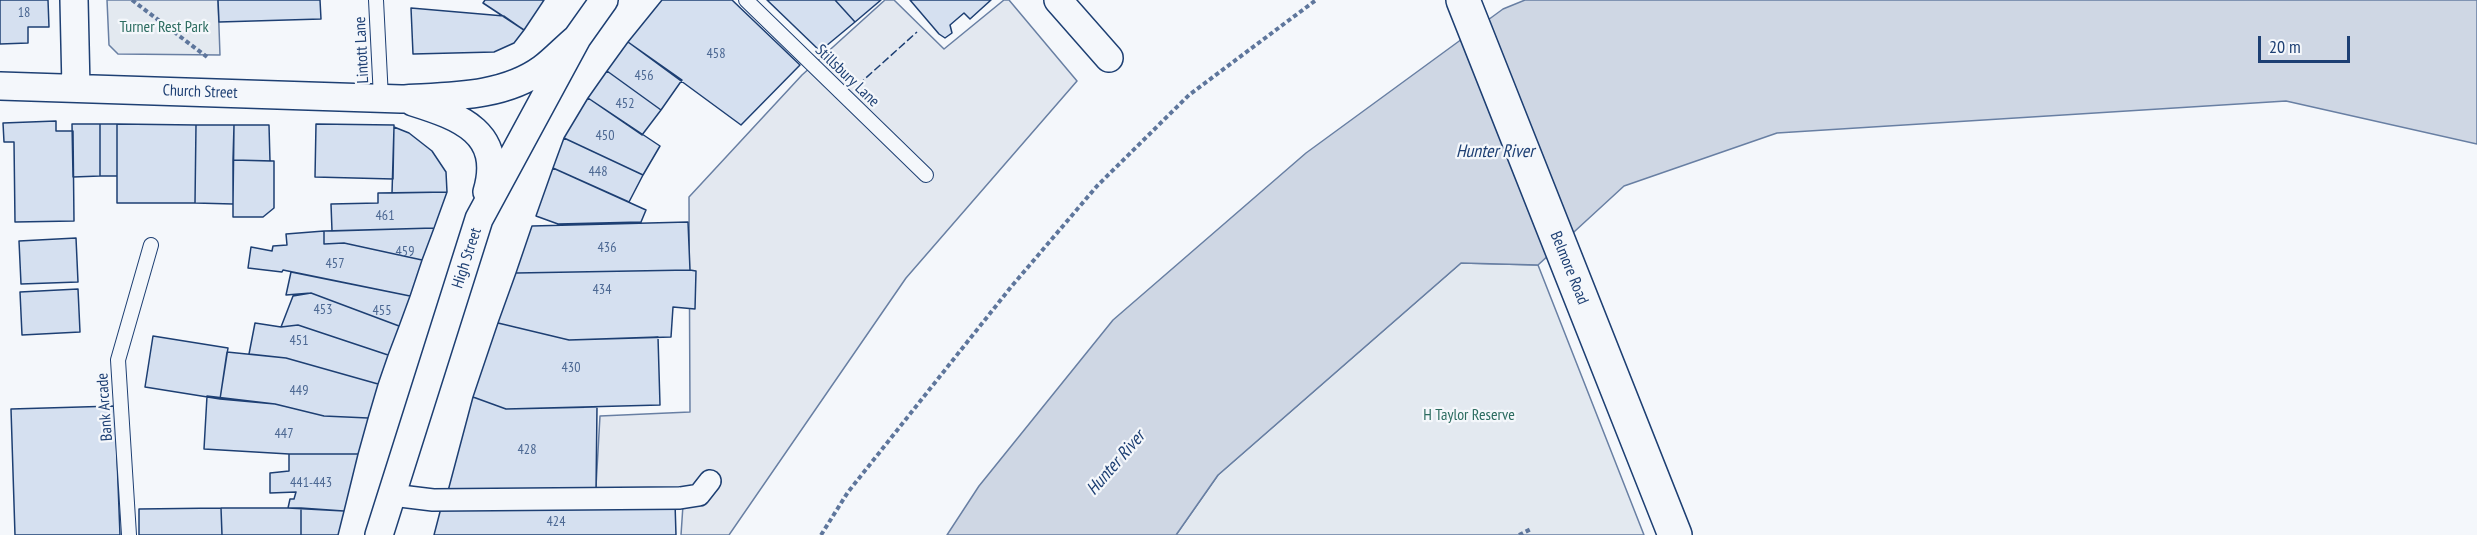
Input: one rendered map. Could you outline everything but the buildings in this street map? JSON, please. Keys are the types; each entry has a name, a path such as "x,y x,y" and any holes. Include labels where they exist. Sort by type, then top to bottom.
{"main road":[{"name":"Belmore Road","path":"1463,0 1675,535"}],"street":[{"path":"74,0 76,88"},
{"path":"1058,0 1109,58"},
{"name":"High Street","path":"379,535 479,219 577,38 603,1"},
{"name":"Church Street","path":"0,86 391,98 459,95 502,88 542,70 577,38"},
{"name":"Church Street","path":"391,98 458,119 472,126 483,139 489,152 492,168 479,219"},
{"path":"392,495 433,500 680,498 699,495 710,481"}],"lane":[{"name":"Lintott Lane","path":"376,0 391,98"},
{"name":"Stillsbury Lane","path":"746,0 926,175"},
{"name":"Bank Arcade","path":"129,535 118,360 151,245"}],"path":[{"path":"132,0 207,57"},
{"path":"821,535 848,492 1011,287 1097,186 1189,95 1316,0"},
{"path":"1519,535 1531,529"}],"green space":[{"name":"Turner Rest Park","path":"107,0 218,0 220,55 118,54 109,45"},
{"name":"H Taylor Reserve","path":"1461,263 1538,265 1644,535 1176,535 1218,475"}],"shaded area":[{"path":"885,0 894,0 944,49 1004,0 1009,0 1077,81 906,278 729,535 681,535 683,505 595,504 600,416 690,412 689,197 802,75"}],"water":[{"name":"Hunter River","path":"1525,0 2477,0 2477,144 2286,101 1777,133 1624,186 1538,265 1461,263 1218,475 1176,535 947,535 979,486 1113,320 1306,153 1503,9"}],"fence":[{"path":"858,85 917,32"}]}
